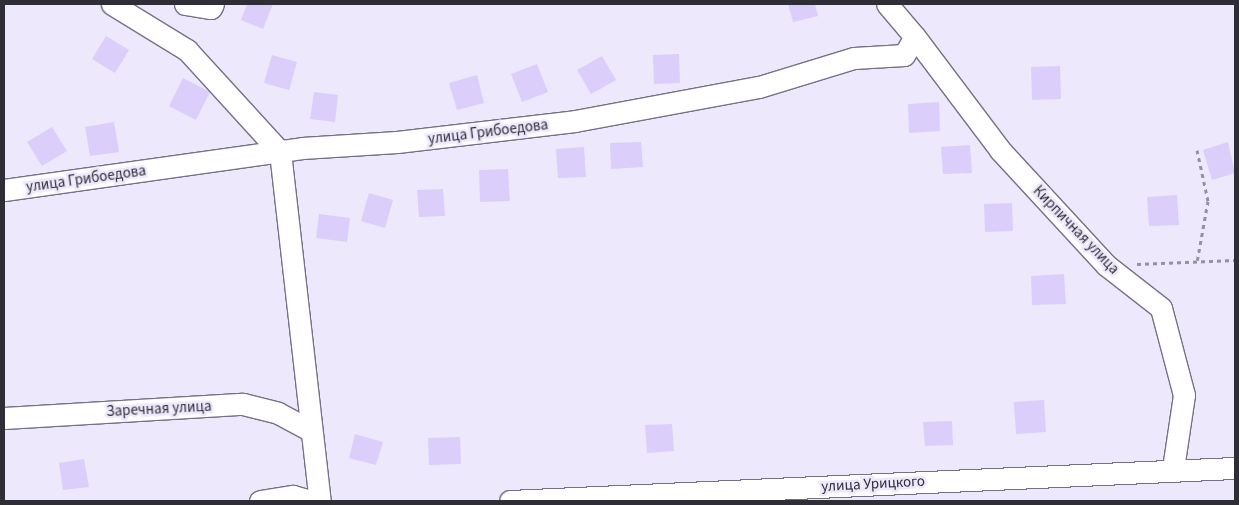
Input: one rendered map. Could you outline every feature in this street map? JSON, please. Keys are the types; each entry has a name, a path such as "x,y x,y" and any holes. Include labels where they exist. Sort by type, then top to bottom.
{"street":[{"path":"112,4 187,50 280,152 310,430 320,501"},
{"path":"185,4 211,8 213,4"},
{"path":"887,4 915,37"},
{"name":"улица Грибоедова","path":"4,190 280,152 575,122 760,87 854,58 904,55 915,37"},
{"name":"Кирпичная улица","path":"915,37 1000,150 1106,265 1161,308 1184,396 1173,470"},
{"name":"Заречная улица","path":"4,418 244,404 278,413 310,430"},
{"name":"улица Урицкого","path":"510,501 615,499 1235,468"},
{"path":"260,501 293,496 310,501"}],"path":[{"path":"1197,150 1208,201 1198,262"},
{"path":"1106,265 1235,260"}],"building":[{"path":"247,4 273,4 263,29 241,20"},
{"path":"788,4 815,4 818,16 793,22"},
{"path":"106,36 129,50 115,73 92,59"},
{"path":"679,54 680,83 654,84 653,55"},
{"path":"272,55 297,62 289,90 264,83"},
{"path":"602,56 616,80 591,94 577,70"},
{"path":"537,64 548,92 522,102 511,74"},
{"path":"1060,66 1061,99 1032,100 1031,67"},
{"path":"477,75 484,103 457,110 449,83"},
{"path":"183,78 210,92 196,120 169,106"},
{"path":"314,92 338,95 335,122 310,119"},
{"path":"939,102 940,131 909,133 908,104"},
{"path":"114,122 119,152 90,156 85,127"},
{"path":"52,127 67,151 42,166 27,142"},
{"path":"641,142 643,167 611,169 610,143"},
{"path":"1228,142 1235,173 1212,180 1203,150"},
{"path":"970,145 972,173 943,174 941,147"},
{"path":"584,147 586,177 558,178 556,149"},
{"path":"508,169 510,201 480,202 479,170"},
{"path":"443,189 445,216 419,217 417,190"},
{"path":"369,193 393,200 385,228 361,221"},
{"path":"1177,195 1179,225 1149,226 1147,197"},
{"path":"1012,203 1013,231 985,232 984,204"},
{"path":"319,214 350,218 347,242 316,238"},
{"path":"1064,274 1066,304 1032,305 1031,276"},
{"path":"1044,400 1046,432 1016,434 1014,402"},
{"path":"952,421 953,445 925,446 923,422"},
{"path":"672,424 674,451 647,453 645,425"},
{"path":"355,434 383,442 376,465 349,458"},
{"path":"460,437 461,464 429,465 428,438"},
{"path":"84,459 89,487 63,490 59,463"}]}
